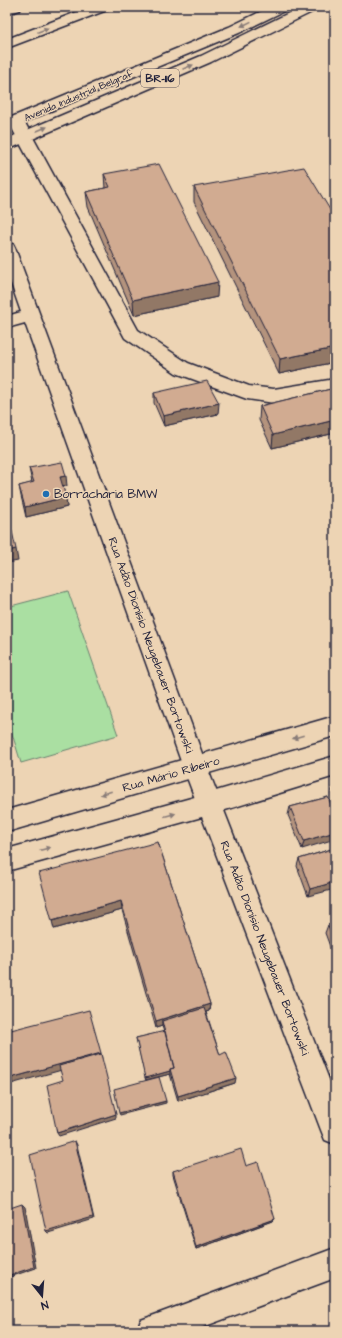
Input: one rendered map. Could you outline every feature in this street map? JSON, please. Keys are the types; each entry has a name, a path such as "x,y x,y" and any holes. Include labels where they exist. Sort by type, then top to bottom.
{"main road":[{"path":"7,10 16,7"},
{"path":"7,44 102,7"},
{"name":"Avenida Industrial Belgraf","path":"11,123 234,30 281,7"},
{"name":"Avenida Industrial Belgraf","path":"7,145 194,64 274,27 311,7"},
{"path":"11,123 25,136 131,334 182,368 248,392 274,396 335,386"},
{"name":"Rua Adão Dionísio Neugebauer Bortowski","path":"7,248 195,767 335,1130"},
{"path":"7,322 31,315"},
{"name":"Rua Mário Ribeiro","path":"7,820 335,726"},
{"path":"7,860 209,804 335,766"},
{"path":"152,1331 335,1263"}],"green space":[{"path":"68,591 118,735 21,763 7,717 7,607"}],"building":[{"path":"159,164 218,282 133,300 86,192 110,187 104,174"},
{"path":"304,167 335,218 335,348 280,359 194,187"},
{"path":"207,381 219,403 163,416 154,393"},
{"path":"335,388 335,420 273,435 260,406"},
{"name":"Borracharia BMW","path":"62,462 66,476 60,477 66,497 25,507 19,486 34,482 29,468"},
{"path":"8,514 16,549 7,551 7,515"},
{"path":"328,797 335,815 335,832 304,841 290,807"},
{"path":"158,842 210,1004 156,1021 121,901 52,921 39,873"},
{"path":"335,848 335,882 310,889 299,859"},
{"path":"335,923 335,944 328,925"},
{"path":"204,1008 220,1055 226,1052 236,1078 178,1096 170,1069 174,1068 162,1021"},
{"path":"89,1010 101,1053 7,1079 7,1031"},
{"path":"165,1031 174,1068 170,1069 170,1071 145,1078 136,1038"},
{"path":"101,1054 116,1114 57,1133 47,1085 63,1080 59,1066"},
{"path":"159,1077 166,1101 119,1113 114,1089"},
{"path":"75,1141 93,1217 46,1231 30,1155"},
{"path":"241,1149 246,1166 258,1162 275,1219 196,1247 173,1171"},
{"path":"22,1204 34,1267 7,1276 7,1209"}],"place":[{"name":"Borracharia BMW","path":"46,494"}]}
